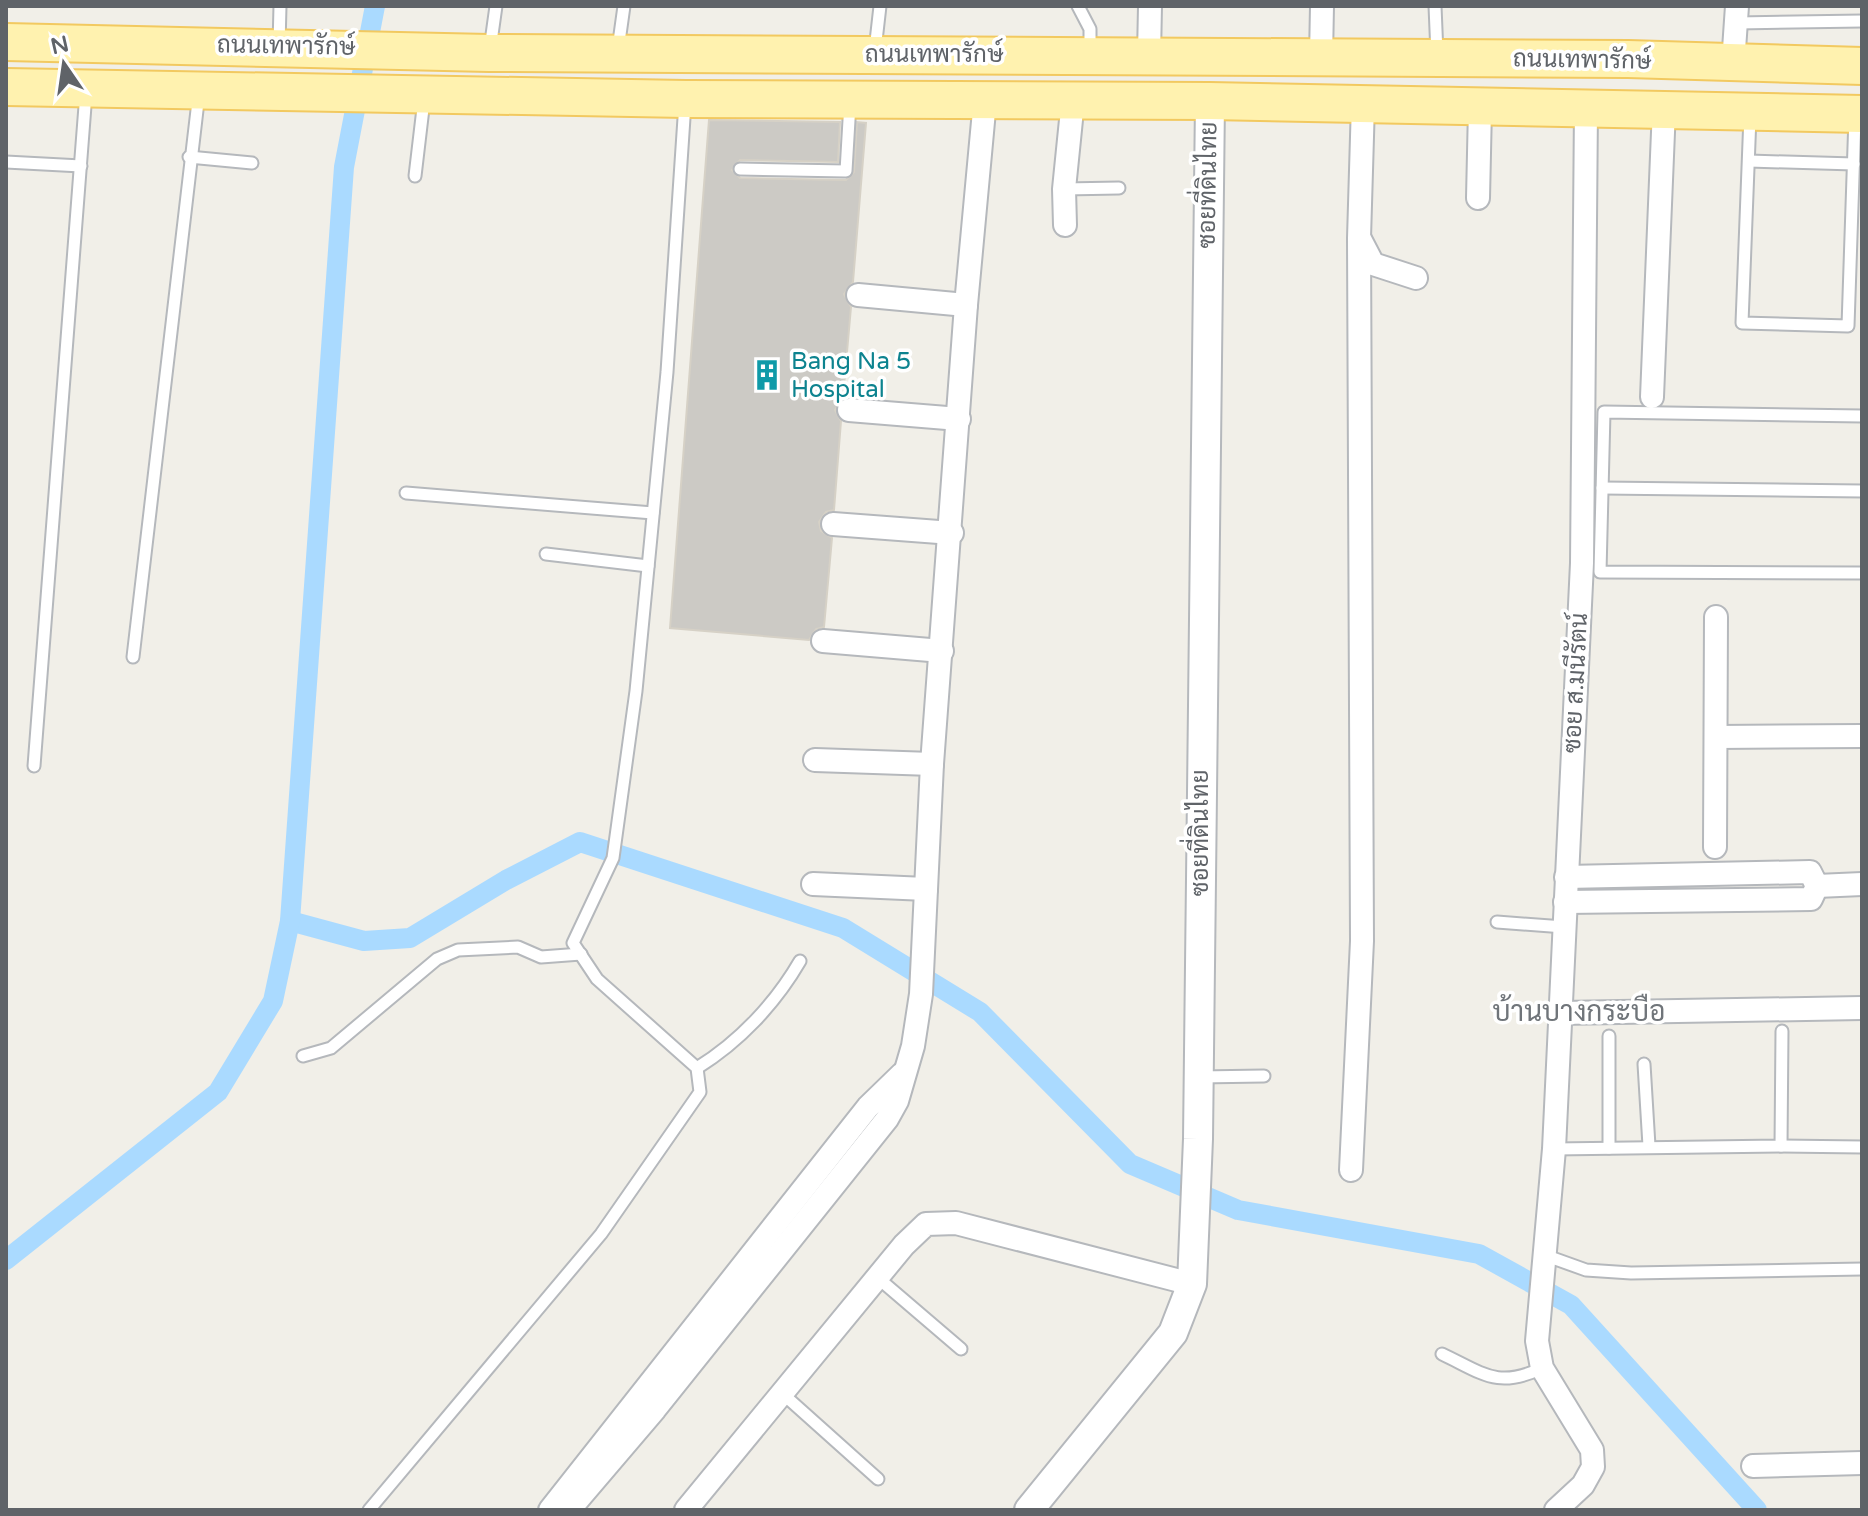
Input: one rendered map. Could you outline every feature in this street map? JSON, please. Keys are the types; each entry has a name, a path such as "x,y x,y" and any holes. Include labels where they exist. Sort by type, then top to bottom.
{"main road":[{"name":"ถนนเทพารักษ์","path":"6,42 279,45 489,53 1628,59 1862,66"},
{"name":"ถนนเทพารักษ์","path":"6,87 425,96 1363,103 1480,108 1664,108 1859,114"}],"street":[{"path":"1149,55 1150,6"},
{"path":"1321,57 1322,6"},
{"path":"1733,64 1737,15"},
{"path":"569,1510 797,1215 868,1107 902,1074 913,1046 921,994 932,764 952,533 966,305 985,100"},
{"path":"1065,225 1064,189 1073,100"},
{"name":"ซอยที่ดินไทย","path":"1029,1510 1173,1333 1192,1284 1199,1077 1210,101"},
{"path":"1351,1170 1362,941 1359,238 1363,103"},
{"path":"1478,198 1480,108"},
{"name":"ซอย ส.มนีรัตน์","path":"1542,1368 1537,1341 1547,1257 1554,1149 1584,479 1586,108"},
{"path":"1652,397 1664,108"},
{"path":"1359,238 1373,264 1416,278"},
{"path":"858,295 966,305"},
{"path":"849,410 959,419"},
{"path":"833,524 952,533"},
{"path":"1715,847 1716,617"},
{"path":"823,641 942,651"},
{"path":"1716,737 1862,736"},
{"path":"815,760 932,764"},
{"path":"1566,877 1810,872 1817,886"},
{"path":"813,884 926,889"},
{"path":"1817,886 1862,884"},
{"path":"1565,902 1811,899 1817,886"},
{"path":"1561,1013 1862,1008"},
{"path":"550,1510 797,1215"},
{"path":"686,1510 926,1224 956,1223 1192,1284"},
{"path":"1542,1368 1592,1450 1593,1467 1583,1485 1556,1510"},
{"path":"1753,1466 1862,1463"}],"lane":[{"path":"279,45 280,6"},
{"path":"489,53 496,6"},
{"path":"617,53 624,6"},
{"path":"874,55 880,6"},
{"path":"1078,6 1090,29 1090,54"},
{"path":"1435,6 1437,58"},
{"path":"1737,15 1862,21"},
{"path":"34,766 87,88"},
{"path":"133,657 199,91"},
{"path":"415,176 425,96"},
{"path":"369,1510 601,1234 700,1092 697,1068 597,979 573,943 613,858 648,566 686,99"},
{"path":"740,169 846,171 851,99"},
{"path":"1751,111 1742,323 1848,326 1854,164 1859,114"},
{"path":"189,157 252,163"},
{"path":"1749,161 1854,164"},
{"path":"6,162 81,166"},
{"path":"1064,189 1119,188"},
{"path":"1862,416 1604,412 1600,572 1862,573"},
{"path":"1602,488 1862,491"},
{"path":"406,493 653,513"},
{"path":"546,554 648,566"},
{"path":"1497,922 1564,927"},
{"path":"303,1056 331,1048 437,959 458,950 518,947 541,957 581,954"},
{"path":"697,1068 723,1052 754,1021 800,961"},
{"path":"1781,1146 1782,1031"},
{"path":"1609,1036 1609,1148"},
{"path":"1644,1064 1649,1146"},
{"path":"1199,1077 1264,1076"},
{"path":"1554,1149 1862,1147"},
{"path":"1547,1257 1586,1270 1631,1273 1862,1269"},
{"path":"878,1278 961,1349"},
{"path":"1442,1354 1501,1380 1517,1380 1542,1368"},
{"path":"783,1394 878,1479"}],"building":[{"name":"Bang Na 5 Hospital","path":"709,120 840,122 838,162 740,160 732,170 740,178 846,180 854,172 857,122 866,123 853,282 844,294 851,307 843,397 835,410 841,421 834,510 826,512 819,522 821,531 832,538 824,627 816,629 809,640 670,628"}],"waterway":[{"path":"6,1260 218,1092 273,1001 290,921 344,167 375,6"},
{"path":"290,921 364,941 410,938 506,880 580,842 843,928 980,1012 1130,1164 1238,1210 1479,1254 1571,1305 1757,1510"}],"place":[{"name":"Bang Na 5 Hospital","path":"767,375"}],"district":[{"name":"บ้านบางกระบือ","path":"1579,1012"}]}
